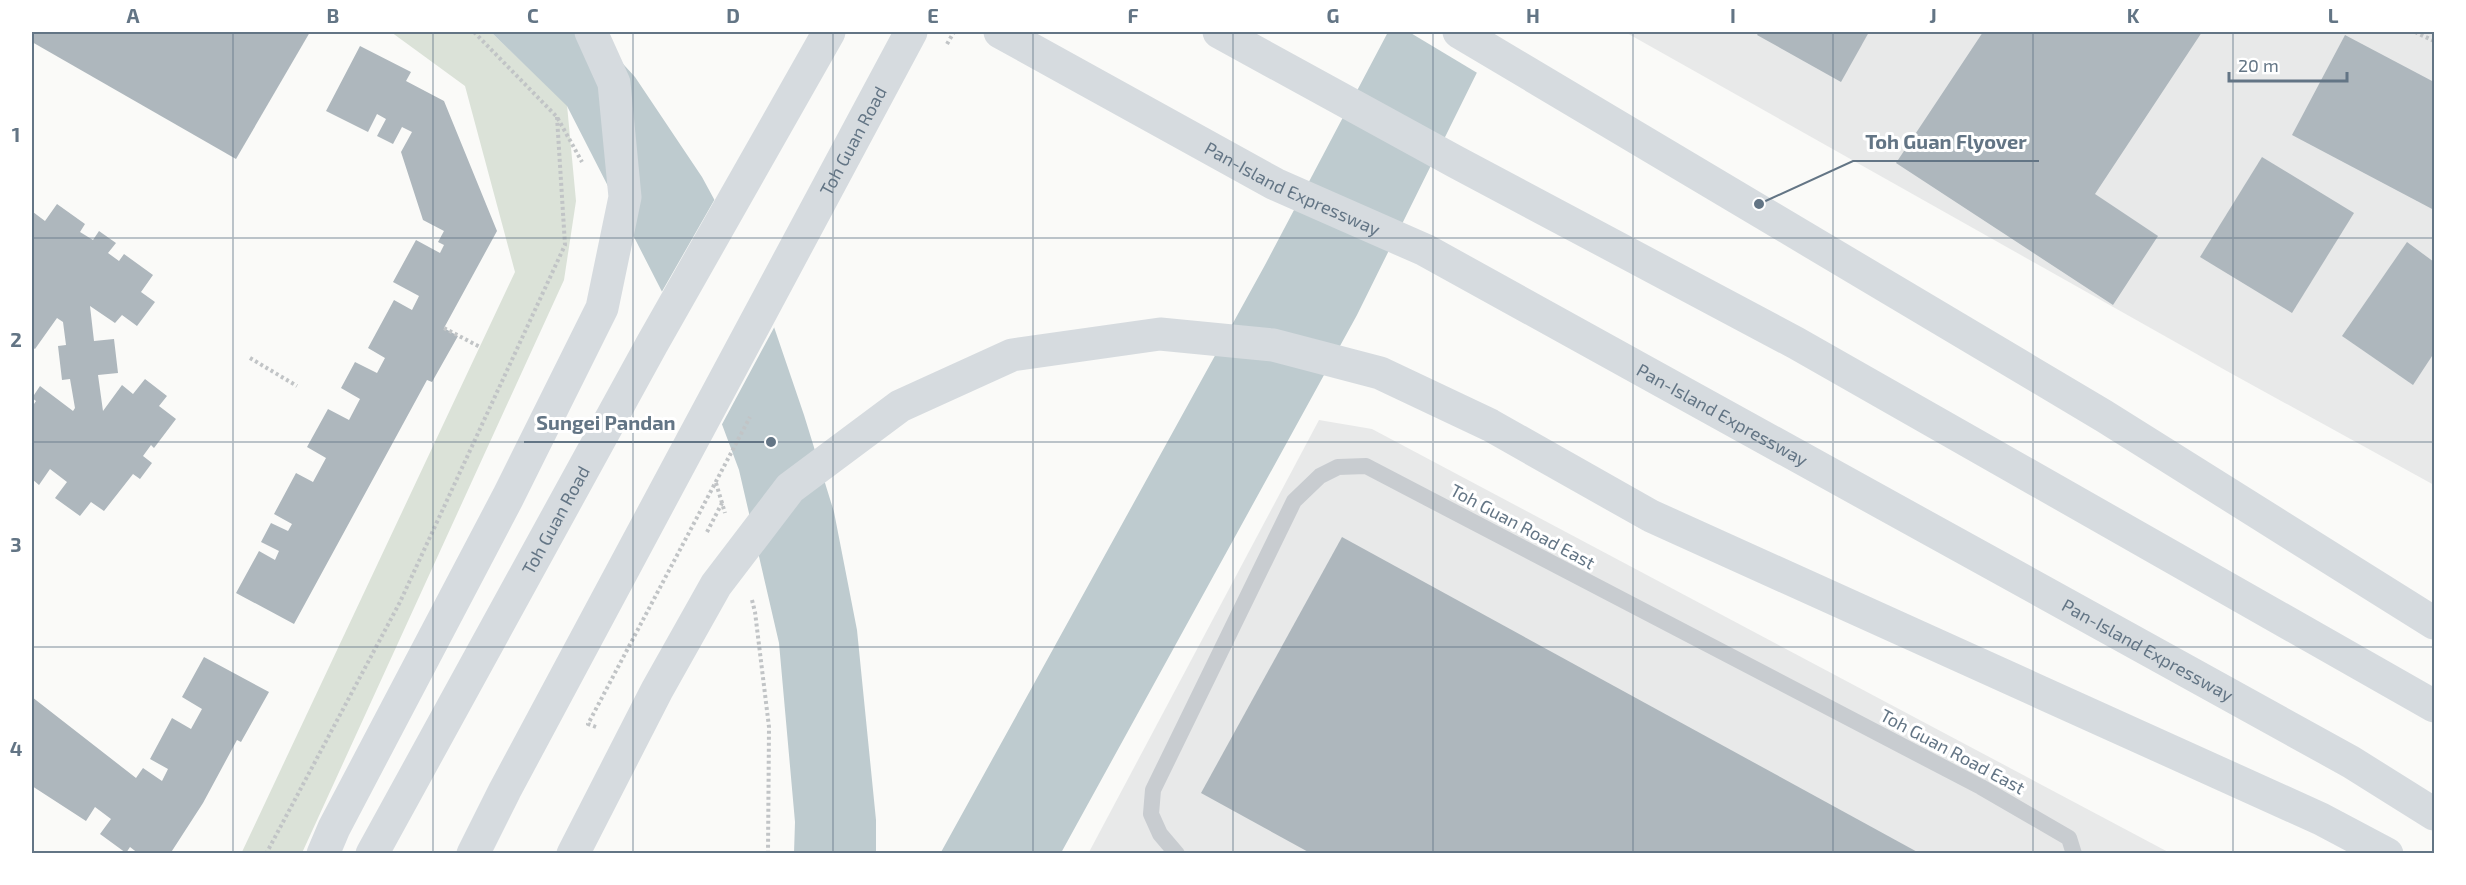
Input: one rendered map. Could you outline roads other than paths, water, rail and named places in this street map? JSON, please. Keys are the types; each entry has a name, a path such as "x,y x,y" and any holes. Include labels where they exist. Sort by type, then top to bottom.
{"main road":[{"path":"323,854 333,828 508,497 602,308 625,197 614,83 591,32"},
{"name":"Toh Guan Road","path":"372,854 658,334 829,32"},
{"name":"Toh Guan Road","path":"473,854 505,790 911,32"},
{"name":"Pan-Island Expressway","path":"1000,32 1275,184 1425,250 2351,762 2434,814"},
{"path":"1219,32 1796,344 2434,706"},
{"path":"1459,32 2104,416 2434,623"},
{"path":"573,854 657,690 716,585 790,488 900,406 1012,354 1160,334 1273,345 1380,373 1490,425 1651,516 2321,819 2387,854"}],"lane":[{"name":"Toh Guan Road East","path":"1177,854 1160,834 1150,814 1153,790 1294,501 1320,476 1338,467 1357,466 1366,466 1377,471 1981,787 2071,846"}],"place":[{"name":"Toh Guan Flyover","path":"1759,204"},
{"name":"Sungei Pandan","path":"771,442"}]}
